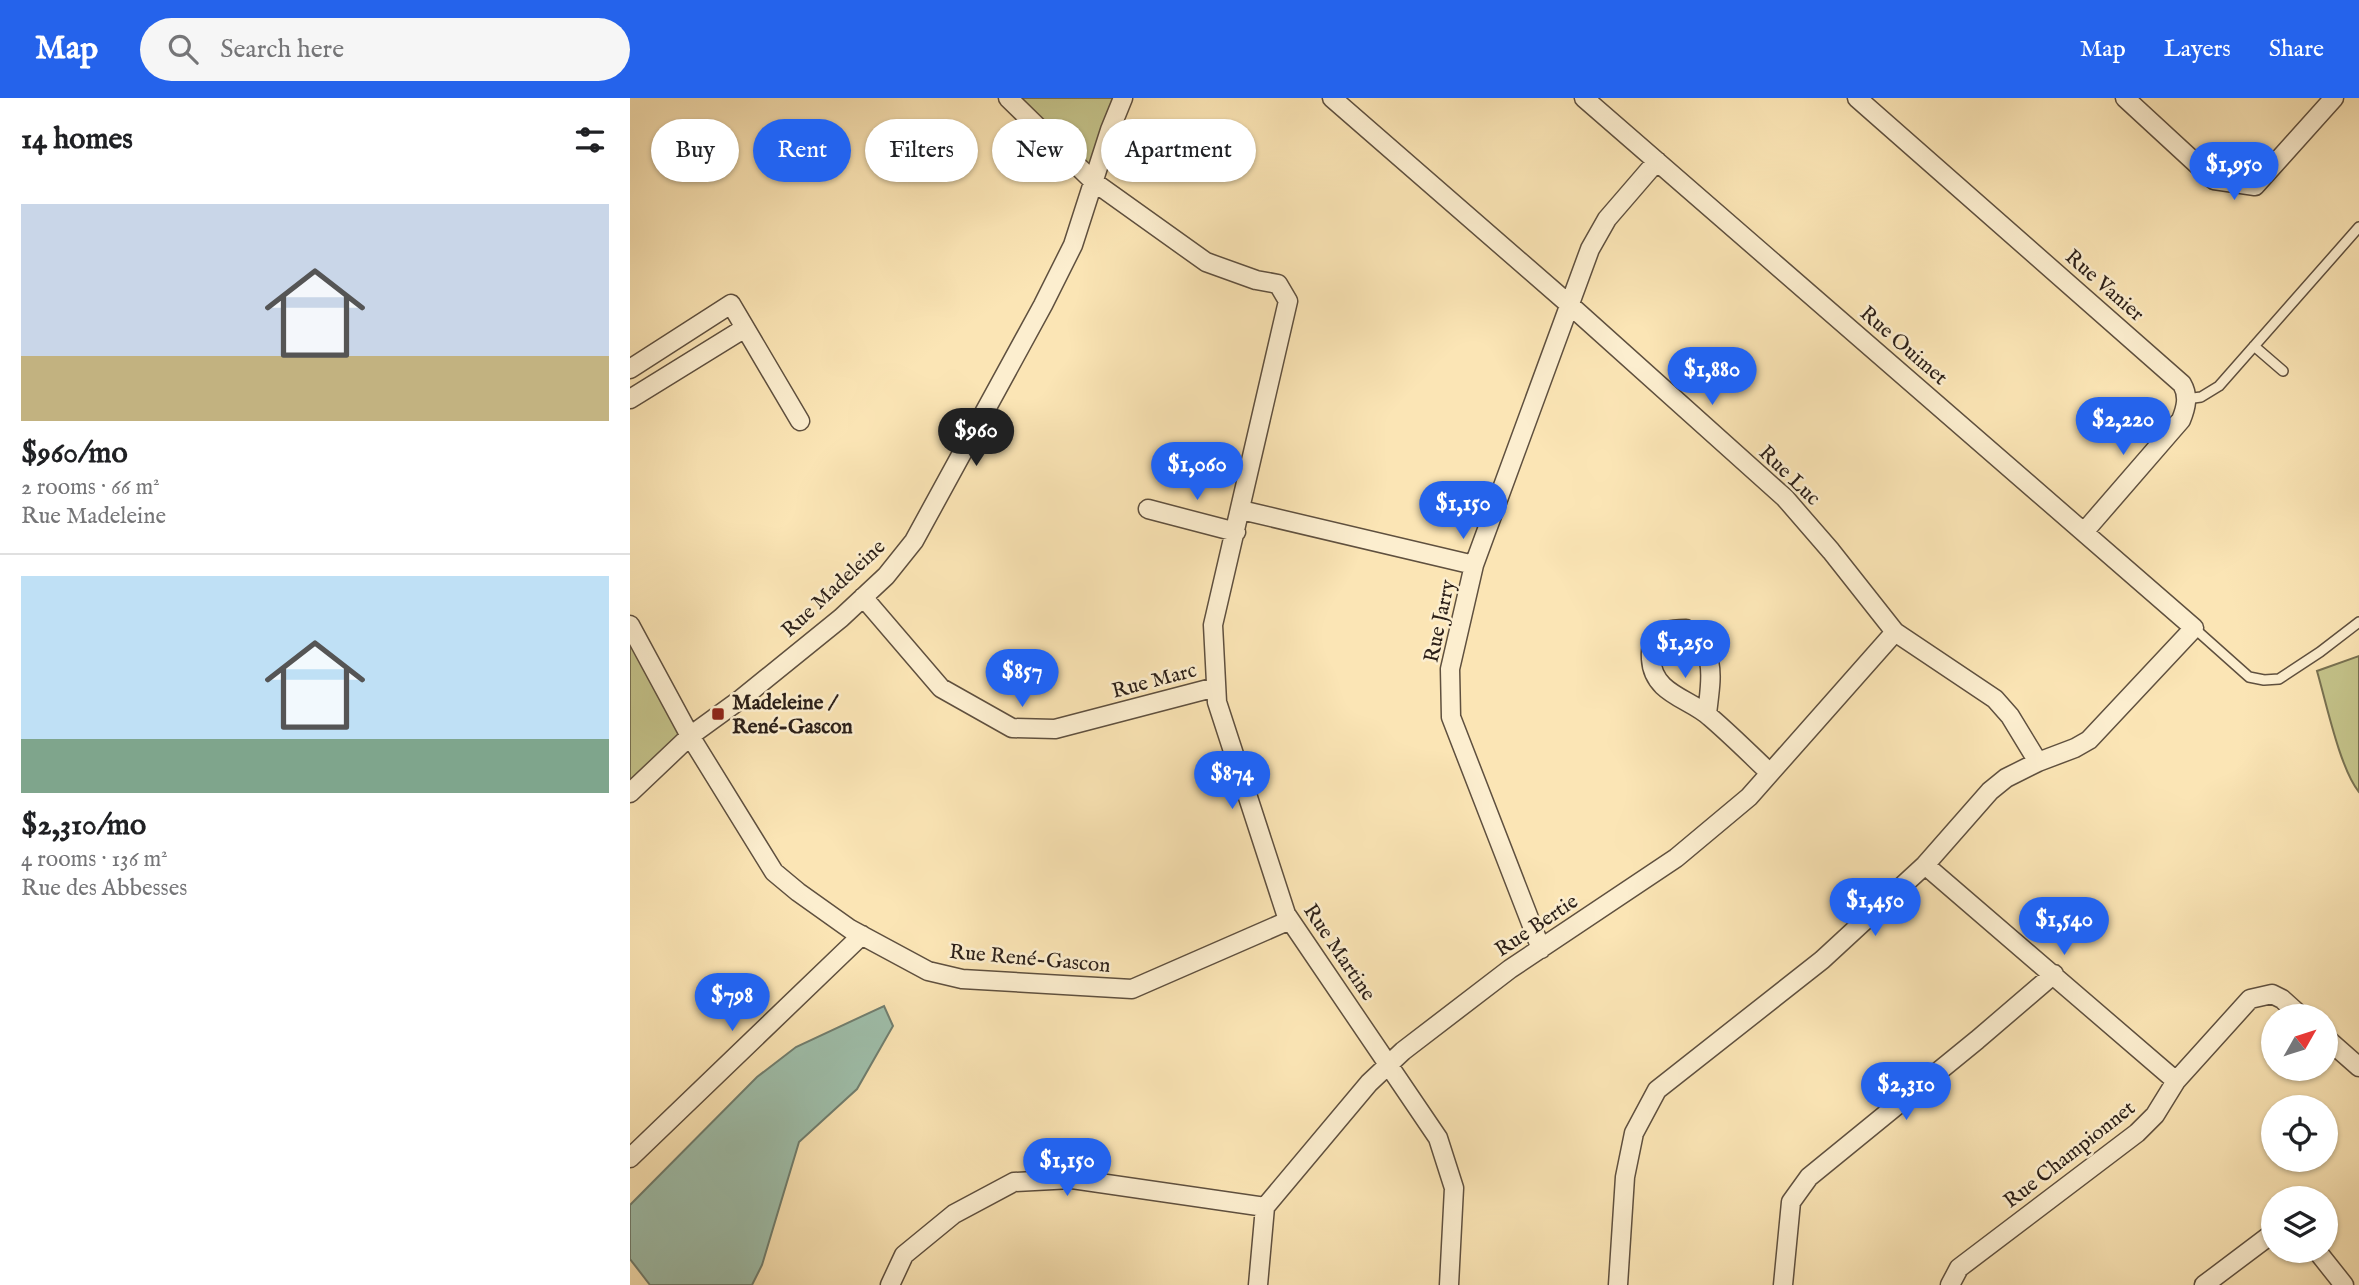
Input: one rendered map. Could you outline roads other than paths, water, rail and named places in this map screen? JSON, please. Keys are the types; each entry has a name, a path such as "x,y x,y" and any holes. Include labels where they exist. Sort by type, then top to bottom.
{"street":[{"path":"1008,98 1094,182"},
{"name":"Rue Madeleine","path":"630,793 690,736 741,699 863,597 886,576 914,541 1073,245 1123,98"},
{"name":"Rue Luc","path":"1332,98 1571,306 1785,498 1895,632 1994,699 2010,716 2038,762"},
{"name":"Rue Ouimet","path":"1584,98 2194,628"},
{"name":"Rue Vanier","path":"1857,98 2182,384 2186,399"},
{"path":"2125,98 2214,180 2255,186 2334,98"},
{"name":"Rue Jarry","path":"1541,949 1451,717 1450,669 1474,565 1590,249 1607,219 1657,161"},
{"name":"Rue Martine","path":"1094,182 1206,262 1256,280 1278,284 1288,301 1213,625 1217,702 1286,914 1438,1138 1454,1188 1449,1285"},
{"path":"630,369 731,304 800,421"},
{"path":"630,398 745,328"},
{"path":"2084,532 2181,420 2186,410 2186,399"},
{"path":"1148,509 1236,532"},
{"path":"1241,510 1474,565"},
{"name":"Rue Marc","path":"863,597 941,688 1012,728 1055,729 1216,687"},
{"name":"Rue René-Gascon","path":"630,625 690,736 774,872 862,936 928,971 962,979 1132,989 1290,920"},
{"path":"1618,1285 1625,1177 1634,1133 1657,1090 1822,960 1925,865 1990,791 2038,762 2089,740 2194,628"},
{"path":"1707,714 1711,678 1709,658 1699,640 1686,629 1671,629 1659,634 1651,648 1655,677 1675,697 1707,714 1770,773"},
{"name":"Rue Bertie","path":"1265,1208 1369,1083 1403,1051 1510,969 1676,858 1749,797 1895,632"},
{"path":"1925,865 2176,1081"},
{"path":"630,1158 862,936"},
{"path":"1783,1285 1791,1202 1809,1177 1978,1040 2054,974"},
{"name":"Rue Championnet","path":"1950,1285 1959,1268 2137,1133 2155,1115 2176,1081 2250,999 2272,994 2287,1004"},
{"path":"2338,1049 2359,1067"},
{"path":"890,1285 904,1255 954,1214 1014,1182 1072,1179 1265,1208 1258,1285"},
{"path":"2204,1285 2261,1242"},
{"path":"2327,1263 2344,1285"}],"lane":[{"path":"2186,399 2201,397 2219,386 2359,227"},
{"path":"2254,346 2283,371"},
{"path":"2194,628 2249,677 2264,680 2279,679 2359,622"}],"place":[{"name":"Madeleine / René-Gascon","path":"718,714"}]}
